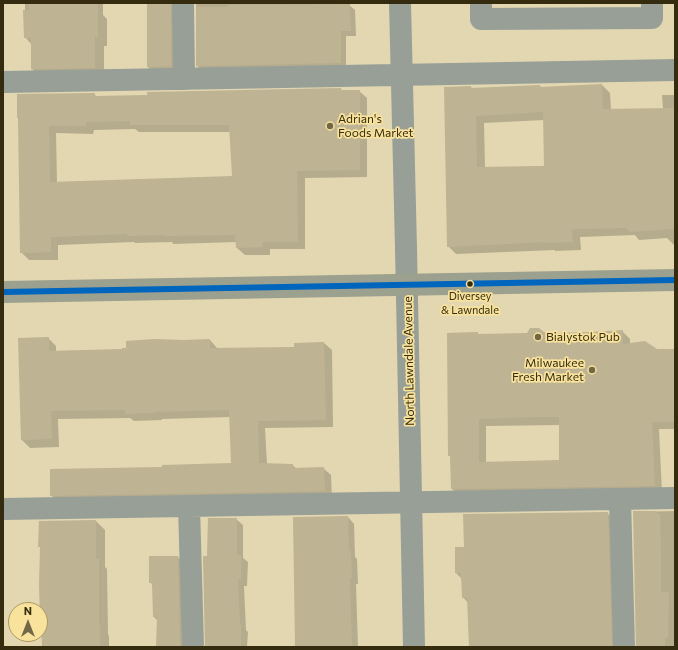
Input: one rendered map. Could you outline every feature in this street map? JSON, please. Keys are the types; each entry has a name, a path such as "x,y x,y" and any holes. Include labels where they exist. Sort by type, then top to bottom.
{"main road":[{"path":"3,292 675,280"}],"street":[{"path":"183,3 184,78"},
{"name":"North Lawndale Avenue","path":"400,3 414,647"},
{"path":"480,3 481,19 652,18 652,3"},
{"path":"3,82 675,70"},
{"path":"3,509 675,498"},
{"path":"620,499 624,647"},
{"path":"189,506 193,647"}],"building":[{"path":"29,3 98,3 98,37 95,37 95,68 31,69 31,38 24,38 23,10 29,10"},
{"path":"147,3 171,3 171,66 147,67"},
{"path":"350,4 351,31 341,31 341,63 196,66 196,7 228,7 228,5"},
{"path":"602,84 603,109 675,108 675,229 630,232 626,228 572,229 573,242 447,247 444,87 471,86 471,88 540,85 540,87","holes":["543,112 544,166 477,167 476,116"]},
{"path":"341,88 341,90 360,90 360,170 297,171 298,242 263,242 263,247 236,248 235,235 127,236 127,234 51,237 51,252 20,253 17,94 95,93 95,96 147,95 147,92","holes":["130,121 130,125 229,125 232,176 50,182 49,126 86,126 86,122"]},
{"path":"530,328 539,328 544,332 555,333 623,330 623,344 645,341 657,349 675,349 675,422 652,422 655,486 451,489 450,456 448,456 447,333 527,333","holes":["559,417 559,460 479,462 479,419"]},
{"path":"49,337 49,351 122,349 126,348 126,341 154,339 210,339 210,348 294,347 294,343 324,342 326,420 258,421 259,463 293,464 293,468 324,467 325,491 50,496 50,469 162,467 162,465 231,463 229,410 125,414 125,410 51,411 52,439 21,440 18,338"},
{"path":"633,511 656,511 657,514 660,514 661,592 669,592 668,638 665,638 665,647 636,647"},
{"path":"608,512 612,647 469,647 467,598 462,598 461,573 455,573 455,547 464,547 463,514"},
{"path":"348,516 349,551 351,551 352,578 350,578 352,646 295,647 293,517"},
{"path":"208,518 237,518 237,555 241,555 241,579 238,579 241,647 205,647 203,556 207,556"},
{"path":"96,520 96,559 99,559 100,647 42,647 42,642 48,642 48,602 39,602 39,521"},
{"path":"149,556 178,556 180,647 156,647 157,617 153,617 152,583 149,583"}],"transit line":[{"path":"3,292 675,280"}],"place":[{"name":"Adrian's Foods Market","path":"330,126"},
{"name":"Diversey & Lawndale","path":"470,284"},
{"name":"Bialystok Pub","path":"538,337"},
{"name":"Milwaukee Fresh Market","path":"592,370"}]}
